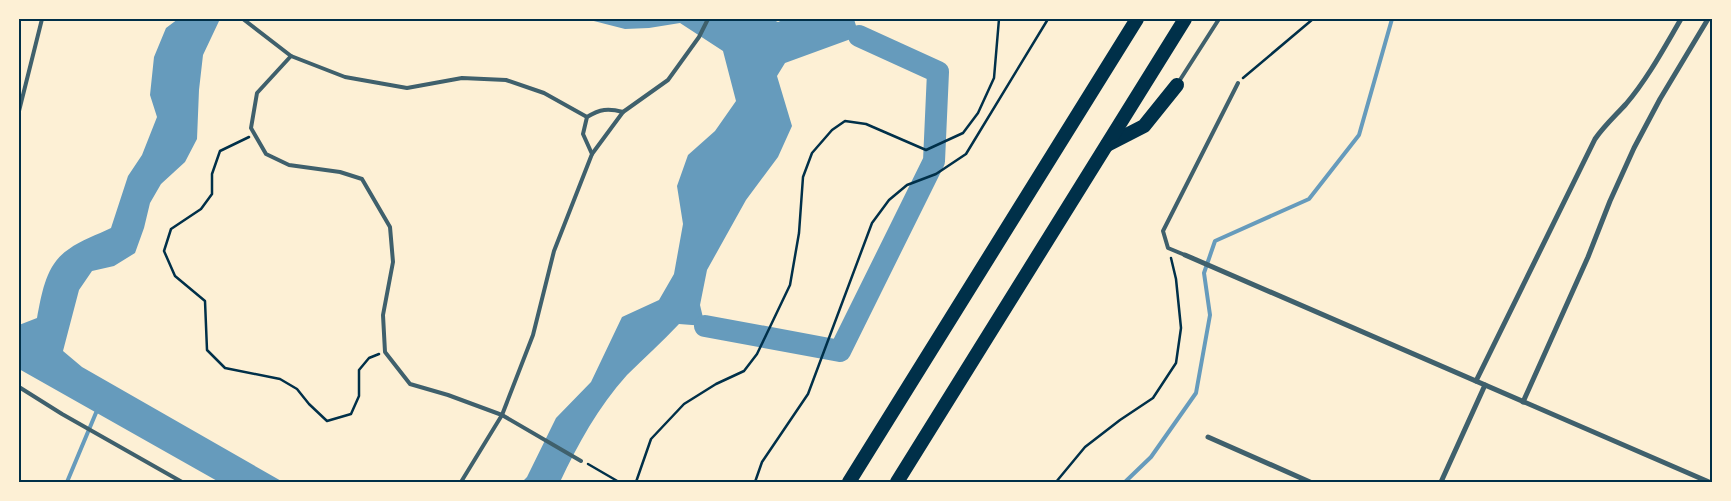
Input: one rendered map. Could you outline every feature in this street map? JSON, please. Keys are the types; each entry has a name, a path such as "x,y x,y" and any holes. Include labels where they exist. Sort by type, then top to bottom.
{"highway":[{"path":"849,482 1137,19"},
{"path":"897,482 1185,19"},
{"path":"1106,145 1144,126 1177,85"}],"street":[{"path":"1476,381 1594,139 1606,123 1626,104 1649,72 1681,19"},
{"path":"1523,402 1634,148 1660,99 1708,19"},
{"path":"1185,255 1709,482"},
{"path":"1441,482 1485,385"},
{"path":"1208,437 1310,482"}],"lane":[{"path":"19,111 42,19"},
{"path":"243,19 291,56 344,77 408,88 462,78 506,80 544,94 587,117"},
{"path":"461,482 502,415 533,335 554,251 592,154 623,112 668,80 698,37 708,19"},
{"path":"1177,85 1219,19"},
{"path":"291,56 257,93 251,128 266,154 289,165 340,172 362,178 390,227 394,262 383,315 385,352 410,384 448,394 502,415 581,461"},
{"path":"1185,255 1168,248 1163,231 1238,83"},
{"path":"592,154 583,134 587,117 598,110 623,112"},
{"path":"19,387 62,414 182,482"}],"path":[{"path":"636,482 651,439 684,404 716,384 744,371 757,354 790,285 799,233 803,178 812,153 832,130 845,121 866,124 926,150 963,133 978,113 994,78 999,19"},
{"path":"755,482 762,462 808,394 872,223 889,200 907,185 936,174 966,154 1048,19"},
{"path":"1238,83 1314,19"},
{"path":"255,134 220,150 212,174 212,194 201,209 171,229 164,251 175,276 205,301 207,350 224,368 280,379 297,389 309,404 327,421 350,414 359,396 358,370 369,358 385,352"},
{"path":"1056,482 1085,447 1153,398 1176,363 1181,328 1176,279 1168,248"},
{"path":"581,461 619,482"}],"water":[{"path":"178,19 220,19 203,55 197,139 185,162 161,184 150,203 135,253 114,266 92,271 79,290 63,351 82,367 283,482 219,482 19,369 19,325 37,318 46,279 55,262 74,246 111,228 128,176 142,155 157,117 150,95 154,57 166,28"},
{"path":"586,19 771,19 778,22 785,19 854,19 859,36 785,63 777,76 792,126 778,157 746,200 707,270 700,305 705,326 679,324 627,375 589,426 560,482 522,482 527,477 556,418 591,382 622,317 659,300 674,274 683,224 677,186 688,155 715,131 736,101 723,51 680,23 649,28 625,29"}],"waterway":[{"path":"1125,482 1151,457 1196,393 1210,315 1204,273 1215,241 1309,199 1359,135 1392,19"},
{"path":"705,326 840,351 934,161 938,72 859,36"},
{"path":"67,482 98,408"}]}
